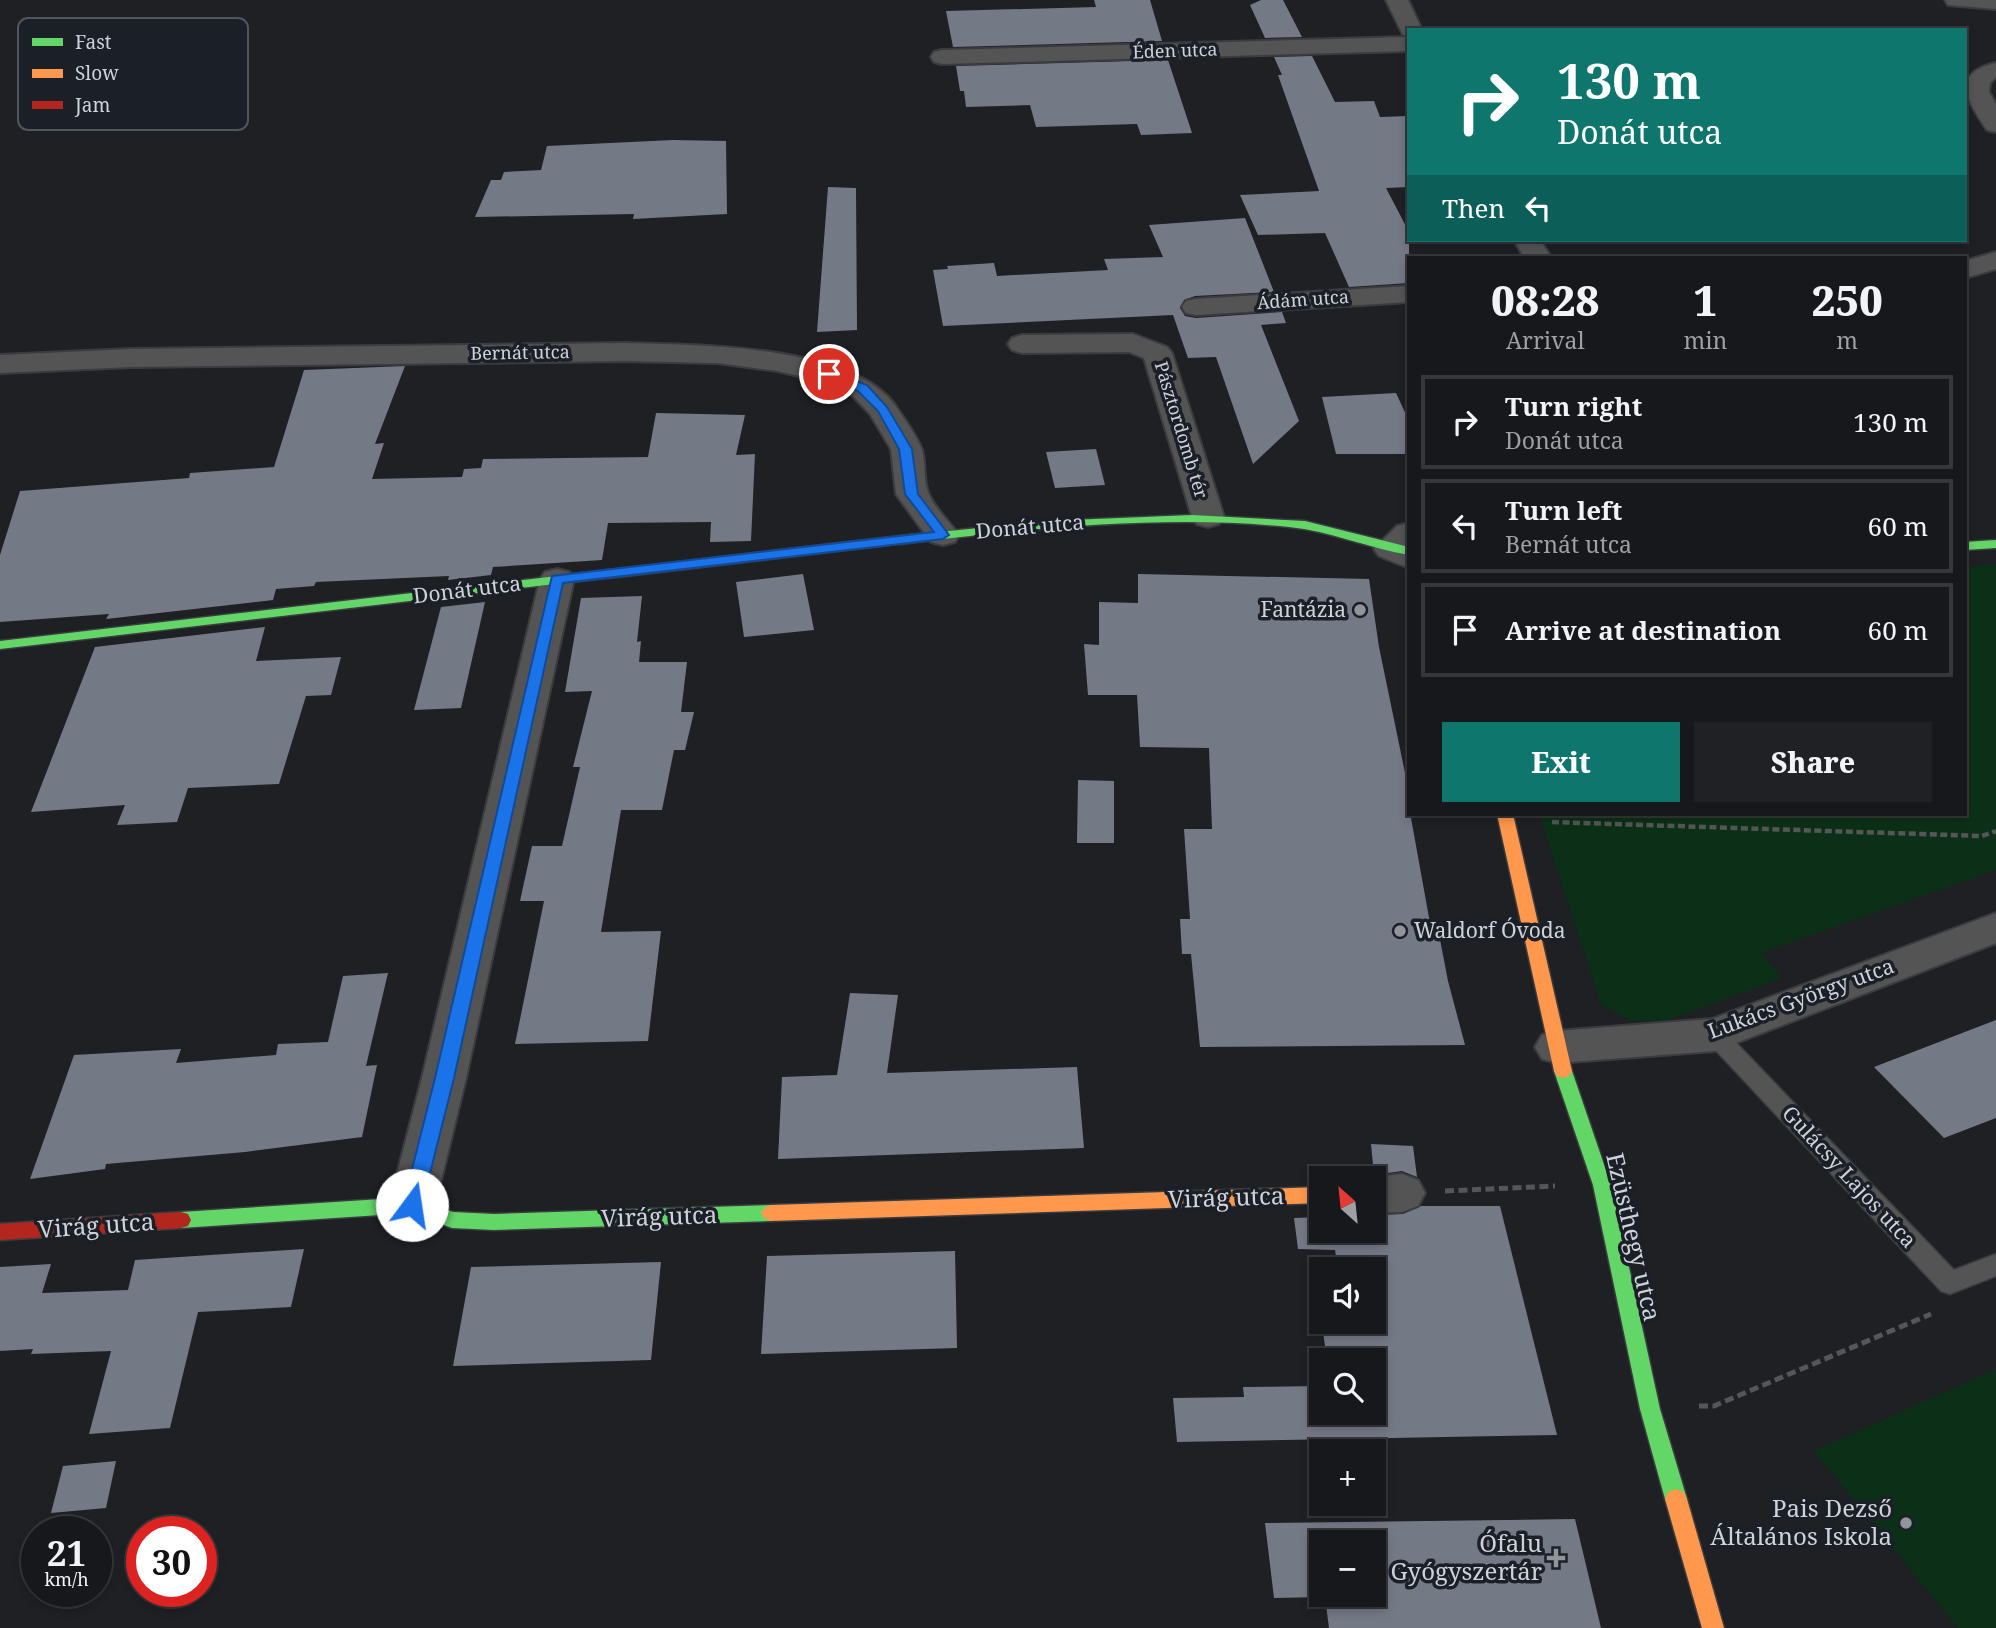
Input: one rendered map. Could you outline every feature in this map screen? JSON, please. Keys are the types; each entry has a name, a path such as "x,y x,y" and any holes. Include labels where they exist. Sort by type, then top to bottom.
{"street":[{"path":"1397,0 1410,28"},
{"path":"1956,0 1996,2"},
{"name":"Éden utca","path":"942,57 1407,44"},
{"path":"1996,70 1987,72 1978,81 1977,92 1996,125"},
{"path":"1967,269 1996,260"},
{"name":"Ádám utca","path":"1196,307 1407,294"},
{"name":"Pásztordomb tér","path":"1022,344 1133,343 1157,353 1208,517"},
{"name":"Bernát utca","path":"0,363 159,358 625,352 717,354 779,362 829,374 862,388 883,409 906,449 912,494 943,535"},
{"name":"Donát utca","path":"0,645 943,535 1109,519 1208,517 1293,523 1404,548"},
{"path":"1967,546 1996,544"},
{"path":"412,1205 444,1078 557,579"},
{"name":"Ezüsthegy utca","path":"1505,817 1557,1047 1570,1097 1602,1185 1650,1409 1713,1628"},
{"name":"Lukács György utca","path":"1557,1047 1715,1035 1996,927"},
{"name":"Virág utca","path":"0,1233 412,1205 452,1220 494,1222 1309,1195"}],"lane":[{"name":"Gulácsy Lajos utca","path":"1715,1035 1950,1283"},
{"path":"1950,1283 1996,1265"}],"path":[{"path":"1505,817 1982,836 1996,831"},
{"path":"1388,1193 1602,1185"},
{"path":"1650,1409 1714,1406 1942,1310 1950,1283"}],"green space":[{"path":"1996,564 1996,870 1761,953 1782,978 1666,1021 1631,1021 1601,1004 1540,816 1967,816 1967,567"},
{"path":"1996,1369 1996,1628 1958,1628 1814,1451"}],"building":[{"path":"1094,0 1150,0 1162,41 953,47 946,11 1096,7"},
{"path":"1261,0 1283,0 1302,37 1265,38 1250,5"},
{"path":"1312,56 1335,102 1374,101 1380,117 1407,116 1407,187 1386,188 1407,228 1407,283 1349,287 1325,233 1258,235 1240,195 1319,191 1274,57"},
{"path":"1168,60 1192,133 1141,135 1137,124 1036,127 1030,105 966,107 956,66"},
{"path":"673,140 726,141 727,214 633,219 634,214 475,217 491,180 501,180 504,172 541,170 547,146"},
{"path":"828,187 856,188 857,330 817,332"},
{"path":"1245,218 1274,292 1195,296 1184,300 1180,308 1185,316 1196,318 1282,312 1286,323 1261,325 1299,421 1253,464 1216,357 1188,358 1173,315 943,326 933,270 948,269 947,266 994,263 997,276 1108,270 1104,259 1163,257 1149,225"},
{"path":"405,366 375,444 384,443 372,479 462,477 464,469 481,468 483,459 648,457 656,413 745,415 736,455 755,454 751,541 710,542 711,522 608,523 602,560 493,567 491,575 448,580 449,576 316,582 314,586 276,589 273,600 106,619 109,614 0,622 0,555 20,491 189,478 190,473 274,467 304,370"},
{"path":"1396,393 1407,417 1407,454 1336,454 1322,397"},
{"path":"1096,449 1105,485 1055,488 1046,452"},
{"path":"803,574 814,630 744,637 736,582"},
{"path":"1138,574 1369,579 1379,647 1407,782 1407,816 1414,816 1411,818 1430,923 1437,924 1448,981 1465,1045 1200,1047 1191,954 1182,954 1180,919 1190,919 1184,829 1212,829 1209,748 1140,747 1137,695 1088,695 1084,644 1099,645 1099,602 1138,603"},
{"path":"642,596 637,642 641,641 639,662 687,662 681,712 694,712 685,750 674,750 662,810 621,810 601,932 661,931 648,1041 515,1044 544,901 520,901 532,846 562,846 580,767 573,767 592,691 565,692 581,598"},
{"path":"485,602 461,708 414,710 441,607"},
{"path":"265,627 256,661 341,657 331,695 306,696 279,784 188,788 177,822 117,825 125,805 31,812 95,647"},
{"path":"1078,780 1114,781 1114,843 1077,843"},
{"path":"388,973 366,1066 377,1065 362,1137 245,1152 106,1164 105,1169 30,1179 74,1055 181,1049 176,1063 276,1055 278,1044 328,1042 343,976"},
{"path":"850,993 898,995 887,1073 1077,1067 1084,1148 778,1159 782,1077 837,1075"},
{"path":"1996,1020 1996,1118 1944,1138 1874,1067"},
{"path":"1371,1144 1413,1146 1417,1177 1402,1171 1386,1173 1386,1166 1373,1166"},
{"path":"1421,1206 1500,1206 1557,1435 1177,1442 1173,1398 1244,1397 1243,1387 1309,1386 1309,1425 1386,1425 1386,1348 1325,1348 1323,1334 1386,1334 1386,1257 1336,1257 1335,1250 1298,1249 1294,1218 1309,1217 1309,1243 1386,1243 1386,1215 1403,1214"},
{"path":"304,1249 291,1307 198,1312 170,1428 89,1434 111,1351 31,1354 33,1349 0,1351 0,1267 51,1264 42,1293 128,1290 135,1260"},
{"path":"955,1251 957,1348 761,1354 767,1256"},
{"path":"661,1262 651,1360 453,1366 471,1267"},
{"path":"116,1461 106,1508 51,1513 63,1466"},
{"path":"1575,1519 1601,1628 1329,1628 1326,1607 1386,1607 1386,1530 1309,1530 1309,1597 1274,1598 1265,1523"}],"traffic: fast":[{"path":"900,540 1095,521 1192,518 1305,525 1407,551"},
{"path":"1967,546 1996,544"},
{"path":"0,645 609,574"},
{"path":"1563,1071 1602,1185 1650,1409 1676,1499"},
{"path":"181,1220 412,1205 452,1220 494,1222 771,1213"}],"traffic: slow":[{"path":"609,574 900,540"},
{"path":"1505,816 1563,1071"},
{"path":"771,1213 1309,1195"},
{"path":"1676,1499 1713,1628"}],"traffic: jam":[{"path":"0,1232 181,1220"}],"place":[{"name":"Fantázia","path":"1360,610"},
{"name":"Waldorf Óvoda","path":"1400,931"},
{"name":"Pais Dezső Általános Iskola","path":"1906,1523"},
{"name":"Ófalu Gyógyszertár","path":"1556,1558"}],"route":[{"path":"412,1205 444,1078 557,579 943,535 912,494 906,449 883,409 862,388 829,374"}]}
